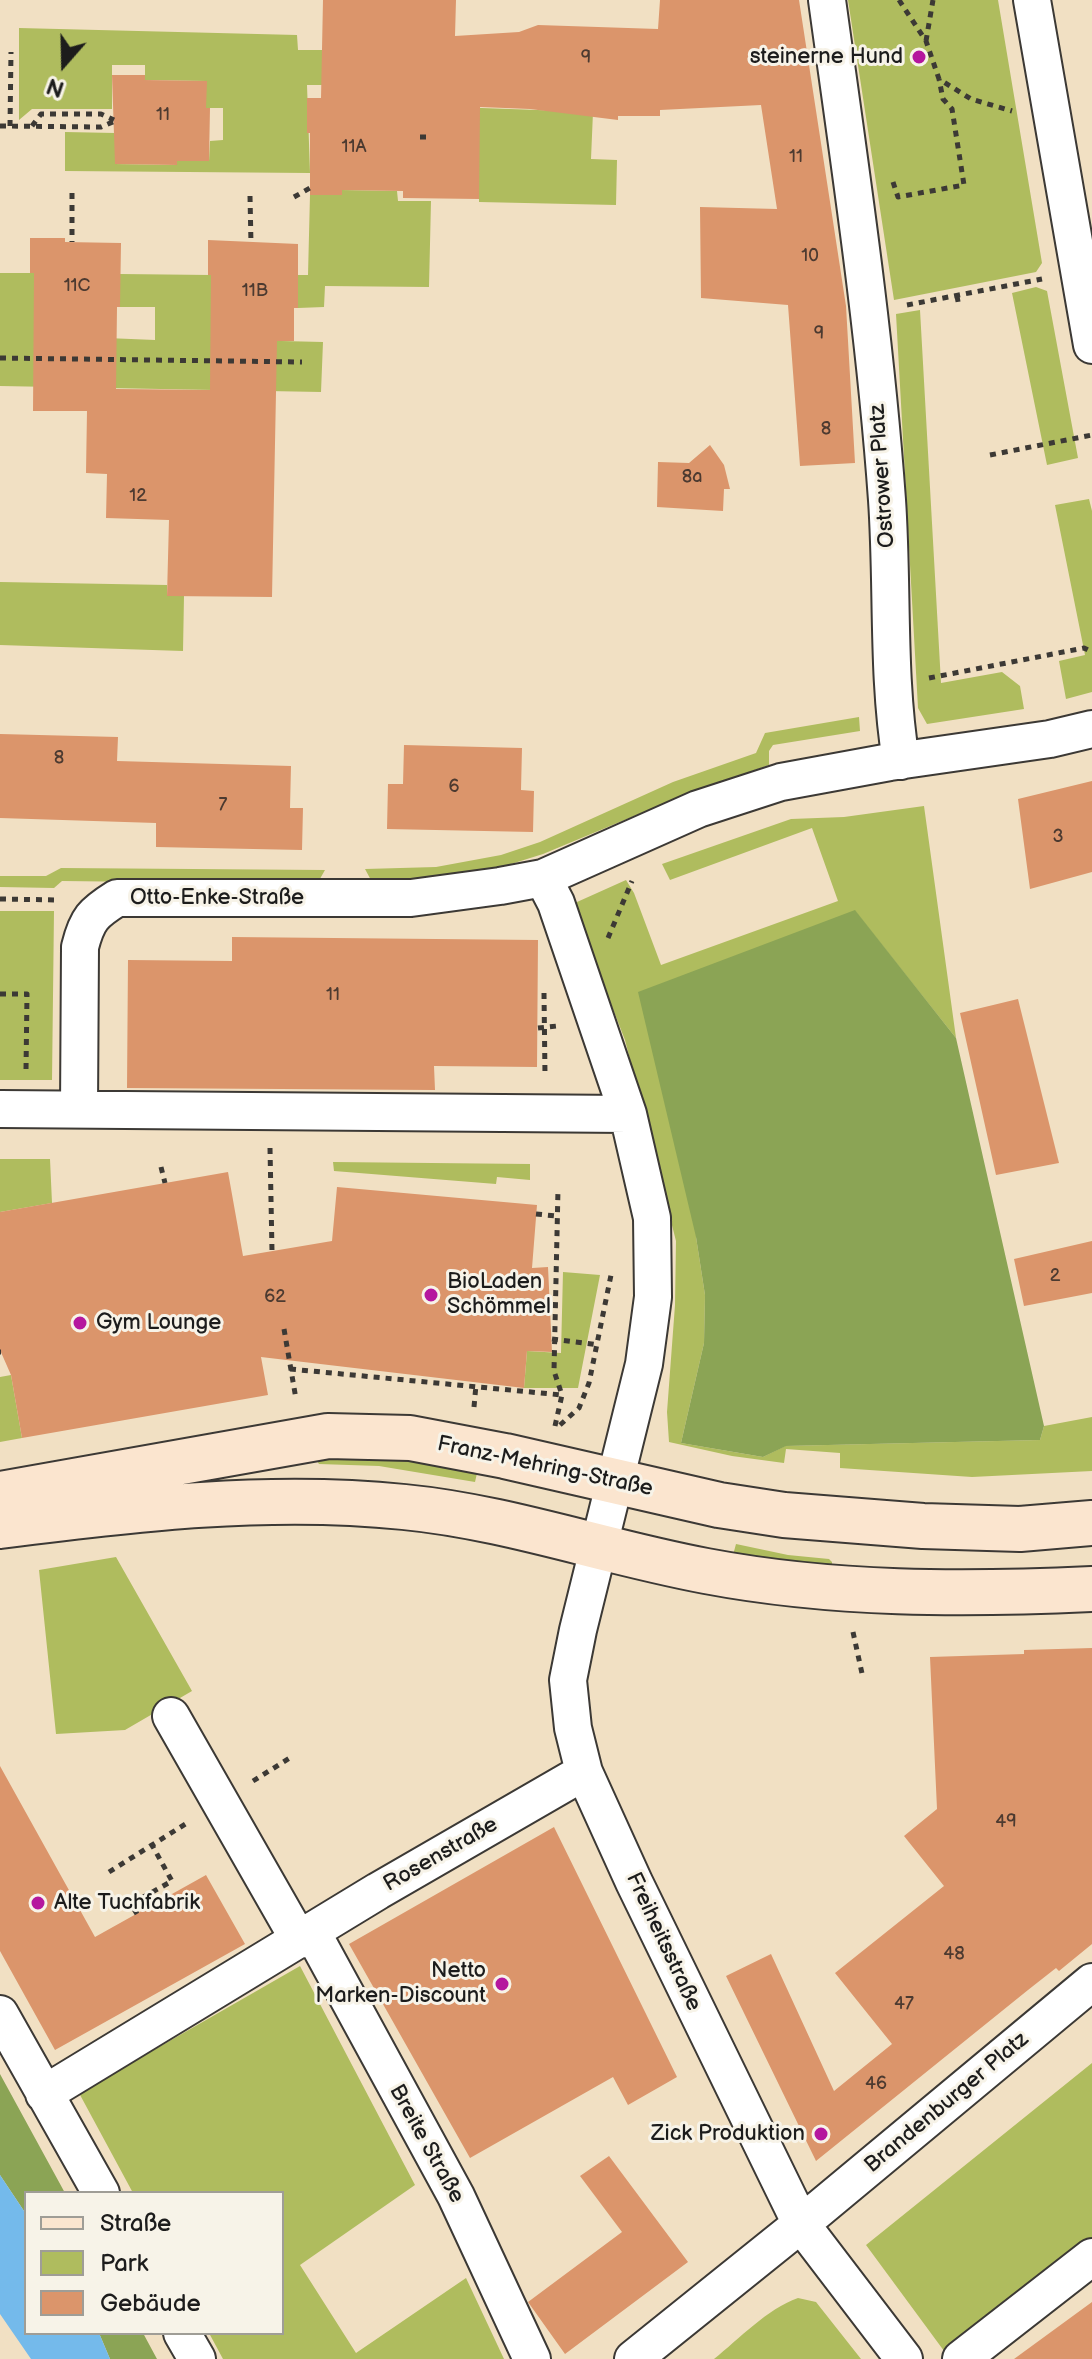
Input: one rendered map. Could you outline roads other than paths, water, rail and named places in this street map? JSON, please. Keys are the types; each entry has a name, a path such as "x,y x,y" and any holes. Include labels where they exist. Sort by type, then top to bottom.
{"main road":[{"name":"Franz-Mehring-Straße","path":"0,1494 328,1436 410,1438 719,1505 784,1515 1020,1529 1092,1523"},
{"path":"0,1526 165,1506 283,1500 403,1506 490,1518 597,1547 707,1571 851,1590 1006,1593 1092,1589"}],"street":[{"name":"Ostrower Platz","path":"827,0 871,312 887,503 893,683 901,761"},
{"path":"1032,0 1078,272 1091,331"},
{"path":"901,761 1050,739 1092,729"},
{"name":"Otto-Enke-Straße","path":"79,1109 80,947 85,928 94,912 117,898 411,898 543,878 698,809 781,782 901,761"},
{"path":"543,878 556,903 628,1114 652,1218 653,1297 644,1364 615,1482"},
{"path":"0,1109 628,1114"},
{"name":"Freiheitsstraße","path":"615,1482 597,1547 568,1680 573,1728 584,1772 670,1960 801,2224 904,2359"},
{"path":"171,1716 306,1936"},
{"name":"Rosenstraße","path":"44,2094 378,1891 584,1772"},
{"name":"Breite Straße","path":"306,1936 456,2196 532,2359"},
{"name":"Brandenburger Platz","path":"633,2359 1092,1982"},
{"path":"0,2014 100,2191"},
{"path":"961,2359 1092,2257"},
{"path":"183,2335 197,2359"}],"water":[{"path":"0,2175 24,2211 24,2335 100,2335 110,2359 31,2359 0,2314"}],"place":[{"name":"steinerne Hund","path":"919,57"},
{"name":"BioLaden Schömmel","path":"431,1295"},
{"name":"Gym Lounge","path":"80,1323"},
{"name":"Alte Tuchfabrik","path":"38,1903"},
{"name":"Netto Marken-Discount","path":"502,1984"},
{"name":"Zick Produktion","path":"821,2134"}]}
